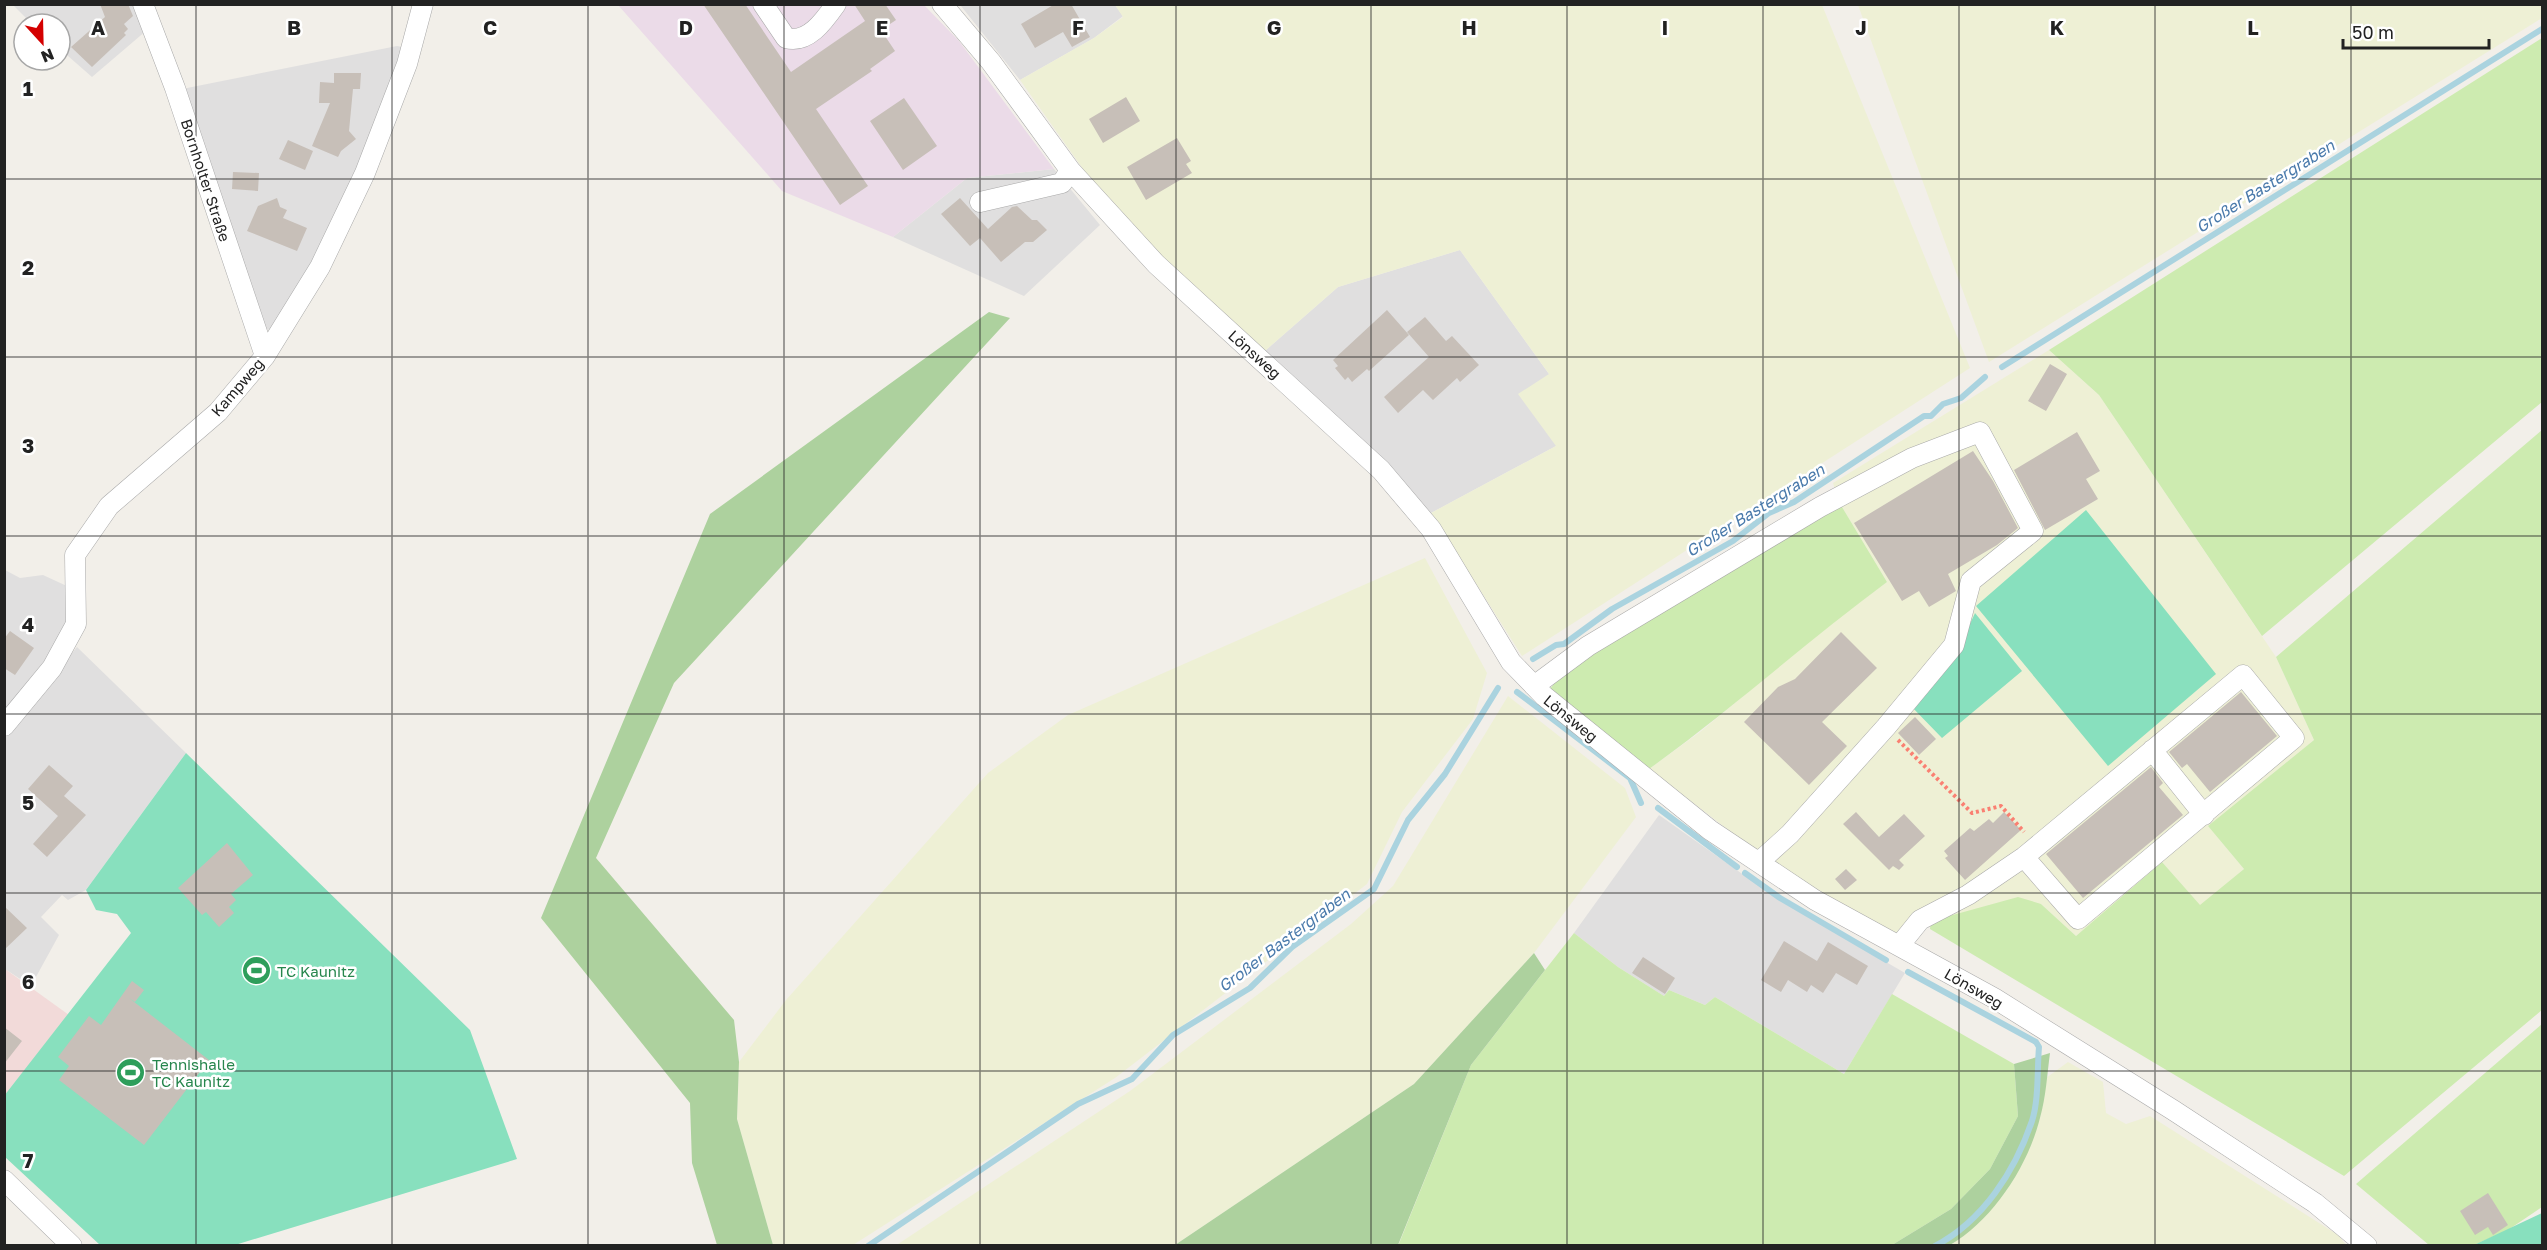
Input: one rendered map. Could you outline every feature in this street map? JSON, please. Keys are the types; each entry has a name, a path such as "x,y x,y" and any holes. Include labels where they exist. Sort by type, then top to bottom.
{"street":[{"name":"Bornholter Straße","path":"143,4 175,88 265,356"},
{"name":"Kampweg","path":"4,726 52,668 76,624 75,555 109,506 218,412 265,356 320,267 365,173 407,64 423,4"},
{"path":"763,4 786,38 796,41 806,37 837,4"},
{"name":"Lönsweg","path":"942,4 991,62 1070,170 1156,264 1381,470 1431,529 1511,662 1534,686 1710,830 1815,900 1994,998 2173,1110 2315,1203 2367,1245"},
{"path":"980,202 1062,183 1070,170"},
{"path":"1534,686 1588,646 1830,502 1912,458 1980,432 2033,531 1971,581 1953,645 1886,727 1790,834 1759,862"},
{"path":"1899,946 1920,920 1968,895 2024,857 2243,675 2294,738 2078,919 2024,857"},
{"path":"2152,750 2204,815"},
{"path":"4,1180 72,1245"}],"path":[{"path":"1886,727 1972,813 2001,806 2024,830 2024,857"}],"shaded area":[{"path":"964,4 1115,5 1123,16 1094,38 1020,80 961,6"},
{"path":"13,5 136,5 147,30 92,77 72,60 72,12 20,12"},
{"path":"618,5 924,5 959,41 1054,169 967,178 893,237 782,191"},
{"path":"397,46 402,47 387,91 353,177 311,269 273,331 259,327 182,89"},
{"path":"1054,169 1100,225 1024,296 893,237 967,178"},
{"path":"1460,250 1549,374 1556,446 1431,513 1265,351 1338,287"},
{"path":"5,570 20,578 43,575 69,587 71,620 48,663 5,714"},
{"path":"77,647 186,753 86,890 68,900 62,895 41,917 59,935 31,986 5,969 5,735"},
{"path":"1659,815 1779,900 1905,973 1844,1074 1715,997 1705,1005 1669,990 1664,996 1618,967 1574,933"},
{"path":"5,969 69,1015 5,1096"}],"green space":[{"path":"2542,4 2542,18 1989,362 1858,5"},
{"path":"1115,5 1822,5 1970,368 1522,656 1431,513 1556,446 1518,394 1549,374 1460,250 1338,287 1265,351 1168,264 1095,186 1020,80 1094,38 1123,17"},
{"path":"2542,38 2542,402 2262,636 2099,395 2049,350"},
{"path":"989,312 1010,318 674,683 596,858 734,1020 739,1062 737,1119 773,1245 717,1245 692,1163 690,1103 541,918 710,514"},
{"path":"2049,350 2099,395 2276,657 2314,740 2208,826 2244,869 2200,906 2162,862 2076,936 2041,904 1931,921 1911,944 1774,865 1649,769 1700,732 1833,622 1887,582 1839,502 1833,483"},
{"path":"2542,430 2542,1010 2344,1176 1930,929 1931,921 2018,897 2041,904 2076,936 2162,862 2200,905 2244,869 2208,826 2314,740 2276,657"},
{"path":"1839,502 1887,582 1649,769 1548,691 1569,666 1620,638"},
{"path":"2086,510 2216,674 2108,766 1976,606"},
{"path":"1425,558 1487,673 1473,719 1402,812 1367,884 1115,1078 853,1245 773,1245 737,1119 739,1062 786,1000 988,773 1068,715"},
{"path":"1975,613 2022,671 1942,738 1909,704 1958,650"},
{"path":"1508,696 1625,788 1636,817 1534,953 1414,1084 1175,1245 895,1246 1130,1091 1351,924 1393,886"},
{"name":"TC Kaunitz","path":"186,753 470,1030 517,1159 235,1245 100,1245 5,1157 4,1096 131,933 117,914 96,910 86,890"},
{"path":"1574,933 1618,967 1664,996 1669,990 1705,1005 1715,997 1844,1074 1892,994 2014,1064 2018,1116 1990,1169 1951,1209 1892,1245 1398,1246 1471,1065"},
{"path":"1534,953 1545,970 1471,1065 1398,1245 1175,1245 1414,1084"},
{"path":"2542,1024 2542,1207 2508,1230 2474,1245 2429,1245 2356,1184"},
{"path":"2050,1053 2044,1102 2034,1136 2018,1173 1994,1206 1981,1221 1950,1245 1892,1245 1951,1209 1990,1169 2018,1116 2014,1064"},
{"path":"2068,1062 2103,1082 2106,1113 2126,1124 2150,1116 2338,1235 2346,1245 1950,1246 1984,1217 2040,1119 2046,1078"},
{"path":"2542,1213 2542,1245 2474,1245"}],"building":[{"path":"100,4 128,4 133,16 124,24 128,29 124,33 126,35 92,67 72,46 105,17"},
{"path":"703,4 745,4 791,72 865,21 854,4 885,4 896,20 881,30 895,51 870,69 872,71 816,109 868,186 840,205"},
{"path":"1055,4 1071,4 1090,37 1072,47 1063,32 1035,48 1021,24"},
{"path":"334,73 361,73 360,89 353,89 349,131 356,139 341,151 338,157 312,146 330,103 319,103 320,82 334,83"},
{"path":"1126,97 1140,121 1103,143 1089,119"},
{"path":"904,98 937,146 903,170 870,121"},
{"path":"1177,138 1191,161 1186,164 1192,173 1146,200 1127,167"},
{"path":"288,140 313,151 305,170 279,159"},
{"path":"233,172 259,173 258,191 232,189"},
{"path":"277,198 280,207 287,210 283,218 307,228 297,251 247,231 258,206"},
{"path":"960,198 988,229 1012,207 1017,206 1047,230 1033,242 1025,242 1001,262 980,238 970,246 941,214"},
{"path":"1387,310 1409,335 1369,371 1367,369 1352,382 1348,377 1345,380 1335,368 1338,366 1333,360"},
{"path":"1425,317 1446,341 1452,336 1479,365 1460,382 1457,378 1433,400 1423,390 1398,413 1384,397 1429,357 1407,332"},
{"path":"2050,364 2067,374 2046,411 2028,401"},
{"path":"2077,432 2100,471 2086,479 2098,499 2045,530 2014,470"},
{"path":"1973,451 1993,481 2018,528 1997,545 1948,574 1956,591 1929,607 1919,591 1902,601 1854,523"},
{"path":"10,631 34,648 15,675 4,668 4,639"},
{"path":"1841,632 1877,668 1822,722 1847,746 1809,785 1744,722 1778,687 1795,679"},
{"path":"2241,692 2277,736 2210,792 2187,764 2182,768 2169,752"},
{"path":"1915,717 1936,739 1919,755 1898,733"},
{"path":"49,765 73,786 64,796 86,815 47,857 33,844 58,816 28,789"},
{"path":"2151,767 2163,783 2159,787 2183,815 2083,898 2046,854"},
{"path":"1856,812 1879,837 1904,814 1925,836 1899,860 1904,865 1899,870 1893,866 1889,870 1843,824"},
{"path":"2004,812 2021,830 1965,880 1945,858 1948,856 1944,851 1970,828 1974,831 1989,819 1993,823"},
{"path":"227,843 253,875 231,894 236,900 229,907 234,913 219,927 206,912 202,915 178,888"},
{"path":"1846,869 1857,880 1845,890 1835,879"},
{"path":"4,906 27,928 4,950"},
{"path":"1784,941 1817,961 1828,942 1868,966 1857,985 1836,973 1823,993 1811,985 1807,992 1788,980 1781,992 1761,980"},
{"path":"1643,957 1675,978 1665,994 1632,973"},
{"name":"Tennishalle TC Kaunitz","path":"132,981 144,990 135,1002 129,998 209,1060 144,1145 59,1080 69,1066 58,1057 89,1016 101,1025"},
{"path":"4,1027 22,1041 4,1064"},
{"path":"2488,1193 2508,1225 2493,1235 2488,1227 2475,1235 2460,1211"}],"waterway":[{"name":"Großer Bastergraben","path":"2002,367 2542,29"},
{"name":"Großer Bastergraben","path":"1533,659 1556,645 1564,644 1612,609 1733,541 1769,513 1794,502 1924,416 1931,416 1943,404 1961,398 1985,377"},
{"name":"Großer Bastergraben","path":"868,1246 1078,1104 1132,1079 1173,1035 1250,988 1292,947 1374,889 1408,820 1445,774 1498,688"},
{"path":"1517,692 1630,778 1641,803"},
{"path":"1658,808 1737,867"},
{"path":"1745,873 1780,898 1886,960"},
{"path":"1908,972 2036,1042 2039,1047 2034,1112 2025,1140 2016,1158 1995,1193 1982,1209 1952,1236 1935,1246"}],"place":[{"name":"TC Kaunitz","path":"256,971"},
{"name":"Tennishalle TC Kaunitz","path":"131,1073"}]}
